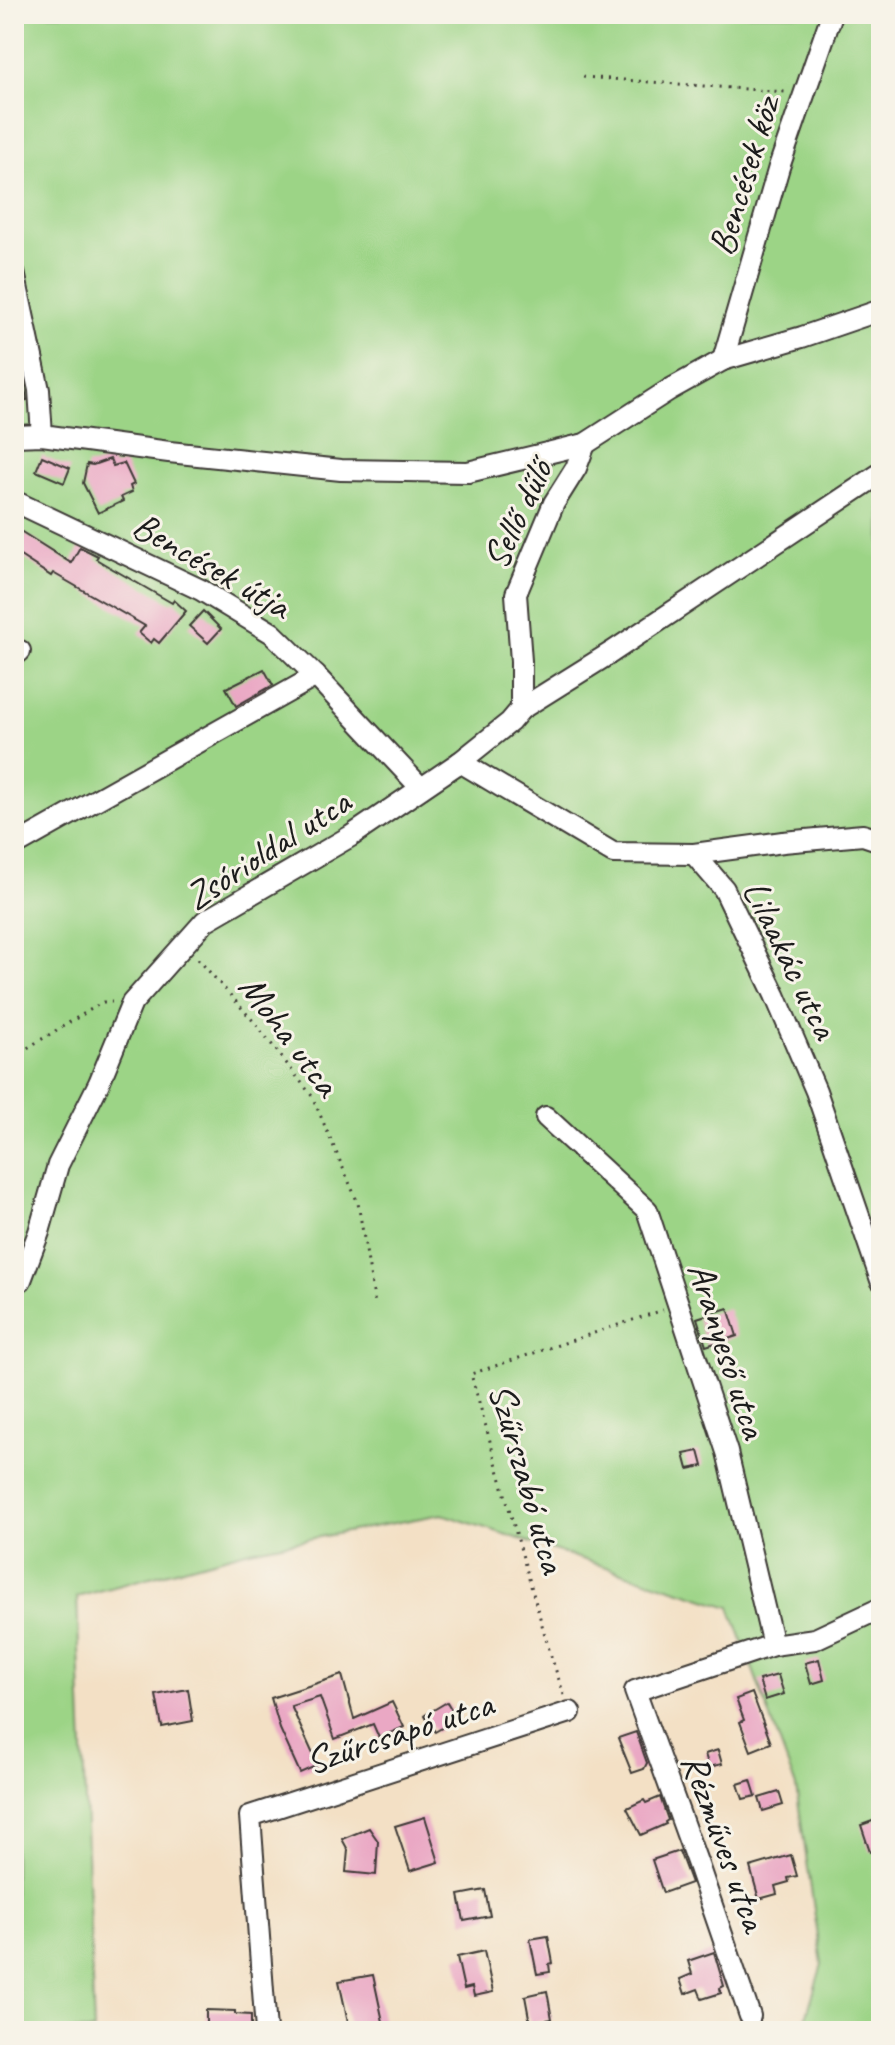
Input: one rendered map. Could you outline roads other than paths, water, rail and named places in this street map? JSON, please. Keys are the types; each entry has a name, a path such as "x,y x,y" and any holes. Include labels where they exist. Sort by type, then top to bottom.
{"street":[{"name":"Bencések köz","path":"723,360 779,167 832,14"},
{"path":"14,272 39,390 42,435"},
{"path":"14,436 42,435 341,470 468,472 585,444 669,390 723,360 881,310"},
{"name":"Sellő dűlő","path":"521,709 516,594 554,503 576,468 585,444"},
{"name":"Zsórioldal utca","path":"18,1281 39,1232 58,1165 99,1083 132,1003 205,921 351,836 460,762 510,722 521,709 881,473"},
{"name":"Bencések útja","path":"14,501 201,590 272,633 421,788"},
{"path":"14,846 316,676"},
{"path":"460,762 613,853 694,854 863,835 881,841"},
{"name":"Lilaakác utca","path":"694,854 724,889 775,995 816,1091 881,1280"},
{"name":"Aranyeső utca","path":"546,1117 647,1210 727,1452 773,1645"},
{"path":"773,1645 815,1639 881,1608"},
{"name":"Rézműves utca","path":"750,2016 635,1691 773,1645"},
{"name":"Szűrcsapó utca","path":"266,2031 250,1816 570,1712"}]}
